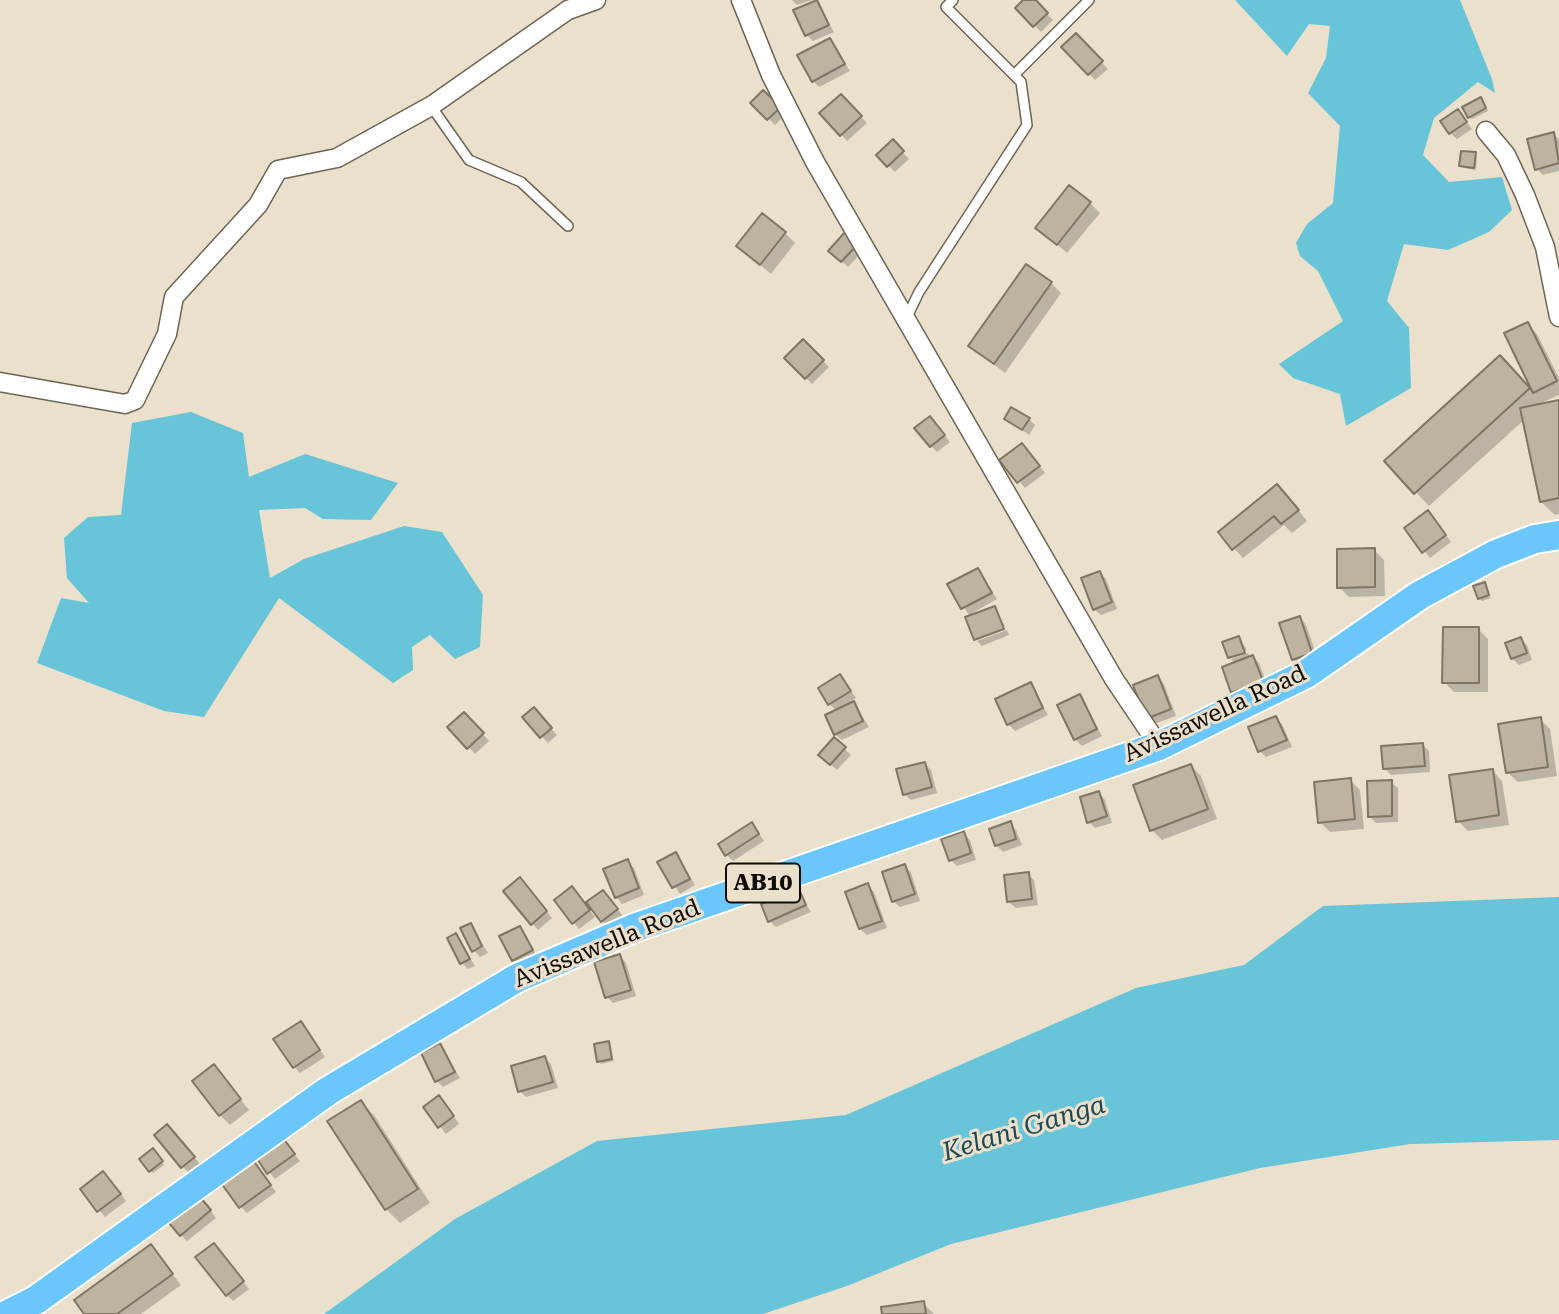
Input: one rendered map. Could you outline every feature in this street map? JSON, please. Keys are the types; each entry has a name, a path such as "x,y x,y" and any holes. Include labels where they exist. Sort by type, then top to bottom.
{"main road":[{"name":"Avissawella Road","path":"8,1314 36,1300 328,1091 517,978 634,928 1159,746 1306,674 1420,595 1496,554 1559,534"}],"street":[{"path":"0,382 125,404 135,400 167,334 174,296 258,205 278,170 337,158 431,106 568,10 596,0"},
{"path":"741,0 771,75 815,162 1114,679 1159,746"},
{"path":"1486,131 1506,155 1533,215 1545,247 1559,317"}],"lane":[{"path":"907,317 919,292 1027,125 1021,82 946,7 953,0"},
{"path":"1015,74 1089,0"},
{"path":"431,106 469,160 521,182 568,226"}],"water":[{"path":"1235,0 1460,0 1492,79 1495,93 1478,82 1434,118 1423,155 1449,182 1502,177 1512,210 1489,232 1448,250 1404,244 1387,301 1409,328 1411,388 1346,426 1340,394 1293,378 1279,364 1343,321 1318,271 1300,256 1296,243 1307,224 1333,203 1340,126 1308,93 1326,58 1330,26 1309,24 1287,56"},
{"path":"191,412 243,433 249,477 305,454 398,483 371,520 323,519 305,508 259,510 270,578 304,559 404,526 442,532 483,595 480,647 455,659 430,635 412,647 413,670 393,683 279,598 204,717 164,711 37,663 61,598 89,603 67,578 64,538 88,517 121,515 132,423"},
{"name":"Kelani Ganga","path":"1559,897 1559,1140 1410,1144 1260,1168 951,1244 847,1286 763,1314 324,1314 455,1219 597,1141 846,1115 1136,988 1244,965 1323,906"}],"building":[{"path":"817,0 829,25 805,36 793,10"},
{"path":"1023,0 1036,0 1048,13 1033,27 1015,8"},
{"path":"1076,33 1103,61 1088,75 1061,47"},
{"path":"830,38 845,64 812,82 797,55"},
{"path":"763,90 781,107 767,120 750,103"},
{"path":"841,94 862,116 840,136 819,113"},
{"path":"1481,97 1486,108 1468,118 1462,107"},
{"path":"1458,109 1467,122 1449,134 1440,121"},
{"path":"1554,132 1559,163 1535,170 1527,139"},
{"path":"893,139 904,151 887,167 876,155"},
{"path":"1461,151 1476,152 1474,168 1459,166"},
{"path":"1069,185 1091,202 1057,245 1035,228"},
{"path":"762,213 786,232 760,265 736,246"},
{"path":"846,231 859,243 841,262 828,251"},
{"path":"1026,264 1052,282 994,364 968,346"},
{"path":"1528,322 1557,381 1533,393 1504,333"},
{"path":"803,339 824,360 805,379 784,358"},
{"path":"1500,355 1530,388 1414,494 1384,461"},
{"path":"1559,400 1559,498 1540,502 1520,408"},
{"path":"1011,407 1030,418 1022,430 1004,419"},
{"path":"930,416 945,435 930,447 914,428"},
{"path":"1022,443 1040,466 1017,483 999,460"},
{"path":"1277,484 1299,510 1281,524 1274,516 1232,550 1218,532"},
{"path":"1428,510 1446,535 1422,553 1404,528"},
{"path":"1375,548 1375,587 1337,588 1337,549"},
{"path":"978,568 992,593 961,609 947,584"},
{"path":"1100,571 1112,602 1093,610 1081,578"},
{"path":"1485,582 1489,595 1478,599 1473,586"},
{"path":"995,606 1004,629 974,640 965,617"},
{"path":"1300,616 1312,653 1292,660 1279,623"},
{"path":"1443,627 1479,627 1479,683 1442,683"},
{"path":"1239,636 1245,653 1228,658 1222,642"},
{"path":"1521,637 1527,653 1511,659 1505,643"},
{"path":"1253,655 1263,681 1231,693 1222,667"},
{"path":"840,674 851,691 828,705 818,688"},
{"path":"1158,675 1171,709 1146,719 1133,685"},
{"path":"1031,682 1043,708 1007,725 995,699"},
{"path":"1080,694 1097,729 1074,740 1057,705"},
{"path":"854,701 863,721 834,735 825,715"},
{"path":"534,707 552,728 540,738 522,717"},
{"path":"464,712 484,733 467,749 447,727"},
{"path":"1276,716 1287,740 1258,752 1248,727"},
{"path":"1541,717 1548,767 1506,773 1498,724"},
{"path":"834,737 846,747 830,765 818,755"},
{"path":"1423,743 1425,766 1383,769 1381,746"},
{"path":"925,762 932,787 903,795 896,769"},
{"path":"1191,764 1208,809 1150,831 1133,785"},
{"path":"1493,769 1499,815 1456,822 1449,775"},
{"path":"1351,778 1355,819 1318,823 1314,782"},
{"path":"1392,780 1392,816 1368,817 1367,781"},
{"path":"1099,791 1107,816 1087,823 1080,797"},
{"path":"1011,821 1016,839 995,846 989,829"},
{"path":"752,822 759,834 725,856 718,844"},
{"path":"964,831 971,853 949,861 941,839"},
{"path":"676,852 690,879 672,888 657,862"},
{"path":"628,859 639,888 615,898 603,869"},
{"path":"905,864 915,894 892,902 882,872"},
{"path":"1029,872 1032,899 1007,902 1004,875"},
{"path":"520,877 547,911 531,925 503,891"},
{"path":"868,883 882,921 859,929 845,892"},
{"path":"572,886 590,910 572,924 554,900"},
{"path":"798,887 806,905 768,922 761,904"},
{"path":"603,890 618,909 601,922 586,902"},
{"path":"471,923 482,946 472,952 460,928"},
{"path":"520,926 533,950 512,961 499,936"},
{"path":"456,933 470,959 460,964 447,938"},
{"path":"620,954 631,990 605,998 594,962"},
{"path":"301,1021 320,1050 293,1068 273,1039"},
{"path":"609,1041 612,1059 597,1062 594,1044"},
{"path":"440,1043 455,1072 435,1082 421,1053"},
{"path":"545,1056 553,1082 518,1092 511,1066"},
{"path":"214,1064 241,1099 219,1116 192,1081"},
{"path":"439,1095 454,1116 438,1128 423,1107"},
{"path":"361,1100 418,1189 385,1210 327,1121"},
{"path":"167,1124 195,1157 181,1168 154,1135"},
{"path":"283,1138 295,1154 267,1174 256,1157"},
{"path":"153,1148 163,1161 149,1172 139,1159"},
{"path":"253,1160 271,1185 239,1208 221,1183"},
{"path":"103,1171 121,1194 97,1212 80,1189"},
{"path":"200,1197 211,1210 180,1236 169,1223"},
{"path":"214,1243 244,1281 226,1296 195,1257"},
{"path":"151,1244 173,1274 117,1314 84,1314 74,1300"},
{"path":"924,1301 926,1314 882,1314 881,1307"}]}
